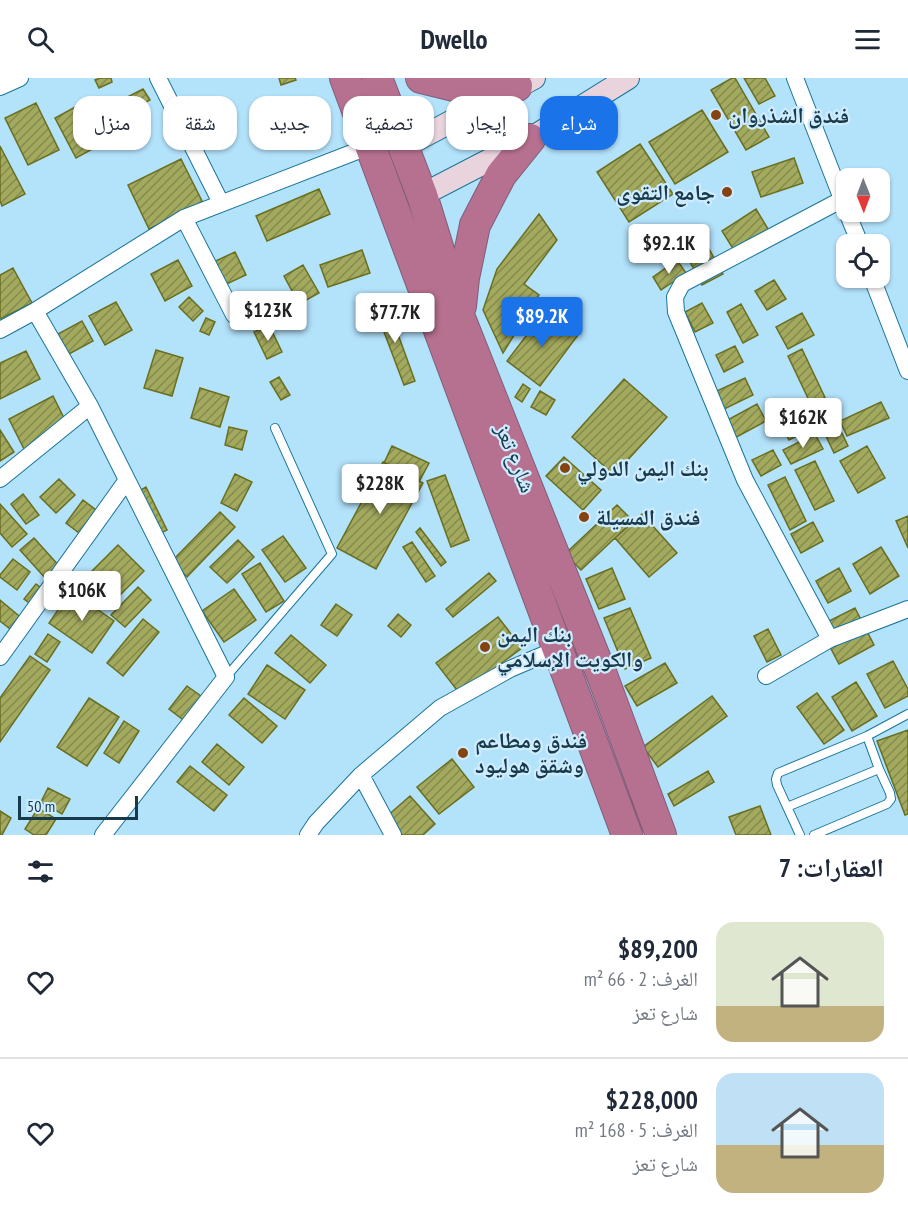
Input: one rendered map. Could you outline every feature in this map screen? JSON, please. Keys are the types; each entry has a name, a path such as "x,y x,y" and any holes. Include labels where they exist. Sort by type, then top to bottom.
{"highway":[{"name":"شارع تعز","path":"345,78 352,96"},
{"name":"شارع تعز","path":"377,78 384,96"},
{"path":"421,78 462,88 526,82"},
{"path":"460,318 464,278 475,225 501,175 530,139"},
{"name":"شارع تعز","path":"371,150 627,835"},
{"name":"شارع تعز","path":"404,150 422,195 460,318 602,675 660,835"},
{"path":"572,687 602,675"}],"main road":[{"path":"422,195 530,139 628,78"},
{"path":"434,131 526,82"}],"street":[{"path":"0,87 20,78"},
{"path":"158,78 221,203"},
{"path":"795,78 836,183"},
{"path":"0,330 35,311 184,218 360,150"},
{"path":"830,639 745,480 676,312 675,297 682,284 836,210"},
{"path":"184,218 234,315"},
{"path":"876,288 908,371"},
{"path":"35,311 90,406 226,677 103,835"},
{"path":"0,479 90,406"},
{"path":"0,657 127,480"},
{"path":"766,676 830,639 908,609"},
{"path":"308,835 316,823 361,775 440,708 510,669 557,650"},
{"path":"361,775 393,835"}],"lane":[{"path":"226,677 332,554 275,428"},
{"path":"800,835 777,785 778,773 867,736 908,714"},
{"path":"814,835 887,804 891,799 867,736"},
{"path":"787,807 879,769"}],"building":[{"path":"111,78 112,82 99,88 95,80"},
{"path":"279,78 295,78 296,80 281,85"},
{"path":"735,78 769,137 746,150 711,90"},
{"path":"744,78 765,78 775,96 759,104"},
{"path":"143,89 147,96 129,96"},
{"path":"36,103 59,150 28,165 5,118"},
{"path":"73,108 73,150 91,150 76,158 55,118"},
{"path":"702,110 728,152 675,184 649,142"},
{"path":"640,144 673,194 629,222 597,172"},
{"path":"0,146 25,194 2,206 0,201"},
{"path":"794,158 803,183 761,197 752,172"},
{"path":"181,159 203,203 149,229 128,185"},
{"path":"319,189 330,214 267,241 256,216"},
{"path":"756,209 771,234 737,255 722,231"},
{"path":"539,214 557,240 524,284 539,295 503,353 483,310 497,269"},
{"path":"708,247 723,274 702,285 688,258"},
{"path":"362,250 370,273 328,287 320,265"},
{"path":"235,252 246,275 218,288 207,265"},
{"path":"178,260 192,286 165,301 151,274"},
{"path":"677,260 686,273 661,290 653,277"},
{"path":"303,265 319,293 299,304 284,276"},
{"path":"13,268 32,303 0,319 0,275"},
{"path":"774,280 786,299 767,310 755,291"},
{"path":"189,297 203,311 193,321 179,307"},
{"path":"116,302 132,330 105,345 89,316"},
{"path":"702,303 713,323 695,332 685,312"},
{"path":"387,304 415,381 404,385 375,308"},
{"path":"741,304 758,335 743,343 727,312"},
{"path":"545,311 578,335 540,386 507,361"},
{"path":"802,313 814,335 788,349 776,327"},
{"path":"206,318 215,322 209,335 200,331"},
{"path":"82,321 93,341 69,354 58,334"},
{"path":"269,325 282,352 267,359 254,332"},
{"path":"735,346 743,362 724,372 716,355"},
{"path":"802,349 848,446 834,453 788,356"},
{"path":"156,350 183,358 172,396 144,388"},
{"path":"26,351 40,379 0,399 0,363"},
{"path":"279,377 290,395 281,400 270,382"},
{"path":"745,378 753,395 716,413 708,395"},
{"path":"624,379 667,417 614,475 572,437"},
{"path":"523,384 530,389 522,402 515,397"},
{"path":"200,388 229,397 220,427 191,418"},
{"path":"540,391 555,400 546,415 531,407"},
{"path":"53,396 70,430 26,453 9,419"},
{"path":"881,402 889,418 847,436 840,421"},
{"path":"757,404 766,421 731,440 722,423"},
{"path":"797,406 809,430 789,440 777,416"},
{"path":"229,427 247,431 242,450 225,445"},
{"path":"0,430 14,452 0,461"},
{"path":"815,434 823,449 791,464 783,450"},
{"path":"392,446 429,463 420,480 384,463"},
{"path":"867,446 885,478 858,493 840,461"},
{"path":"773,450 781,465 761,476 752,460"},
{"path":"564,457 601,490 583,510 546,476"},
{"path":"815,461 834,501 815,510 795,470"},
{"path":"383,462 423,483 376,569 337,548"},
{"path":"235,474 252,482 237,511 221,503"},
{"path":"445,475 469,540 451,547 427,481"},
{"path":"785,477 806,521 790,530 768,485"},
{"path":"59,479 75,495 56,513 40,497"},
{"path":"146,487 167,530 159,534 137,492"},
{"path":"23,494 39,515 26,524 11,504"},
{"path":"83,500 96,510 79,533 66,523"},
{"path":"0,504 27,534 12,547 0,533"},
{"path":"617,505 633,521 581,570 565,554"},
{"path":"220,512 235,527 187,577 172,561"},
{"path":"642,514 677,553 649,577 615,538"},
{"path":"908,516 908,548 896,521"},
{"path":"813,522 823,541 801,553 791,534"},
{"path":"420,528 446,562 441,566 416,532"},
{"path":"283,536 306,568 285,582 262,550"},
{"path":"34,538 60,567 46,579 20,550"},
{"path":"238,540 254,557 227,583 210,567"},
{"path":"412,542 435,576 426,582 403,547"},
{"path":"118,545 144,571 108,607 82,581"},
{"path":"881,547 899,576 870,594 853,564"},
{"path":"13,559 30,572 17,590 0,577"},
{"path":"260,563 284,601 266,612 242,574"},
{"path":"612,568 625,599 599,609 586,579"},
{"path":"839,568 851,591 828,603 816,581"},
{"path":"489,573 496,581 453,617 446,609"},
{"path":"36,584 44,590 32,605 24,599"},
{"path":"138,587 151,600 125,627 111,615"},
{"path":"234,589 256,620 224,642 202,611"},
{"path":"71,591 114,621 92,653 49,623"},
{"path":"0,600 24,620 14,632 0,621"},
{"path":"336,604 352,615 337,636 321,625"},
{"path":"630,608 651,658 625,669 604,618"},
{"path":"855,608 874,645 839,664 819,626"},
{"path":"398,614 411,625 401,637 388,626"},
{"path":"498,617 522,648 460,694 436,663"},
{"path":"143,619 159,632 123,676 107,663"},
{"path":"768,629 781,655 767,662 754,636"},
{"path":"48,634 60,642 47,662 35,654"},
{"path":"291,635 326,665 310,683 275,653"},
{"path":"30,656 50,670 0,742 0,698"},
{"path":"893,661 908,689 908,696 885,708 867,674"},
{"path":"665,663 677,683 637,706 625,686"},
{"path":"267,665 305,690 285,719 248,694"},
{"path":"856,682 877,716 852,731 832,697"},
{"path":"187,686 205,699 186,722 169,709"},
{"path":"817,693 844,730 824,744 797,707"},
{"path":"712,696 727,716 658,767 643,747"},
{"path":"89,698 119,717 87,766 57,747"},
{"path":"244,698 277,726 262,743 229,715"},
{"path":"124,721 139,731 119,763 104,753"},
{"path":"908,730 908,814 905,815 877,741"},
{"path":"217,744 244,767 229,785 202,762"},
{"path":"452,759 474,787 439,814 417,787"},
{"path":"190,766 227,795 214,811 177,782"},
{"path":"708,771 714,782 674,806 668,794"},
{"path":"48,788 70,799 62,814 41,802"},
{"path":"410,796 435,824 423,835 401,835 386,817"},
{"path":"760,806 771,835 736,835 729,817"},
{"path":"38,808 56,819 46,835 34,835 25,829"},
{"path":"0,811 11,818 2,835 0,835"}],"place":[{"name":"فندق الشذروان","path":"716,115"},
{"name":"جامع التقوى","path":"727,192"},
{"name":"بنك اليمن الدولي","path":"565,468"},
{"name":"فندق المسيلة","path":"584,517"},
{"name":"بنك اليمن والكويت الإسلامي","path":"485,647"},
{"name":"فندق ومطاعم وشقق هوليود","path":"463,753"}]}
